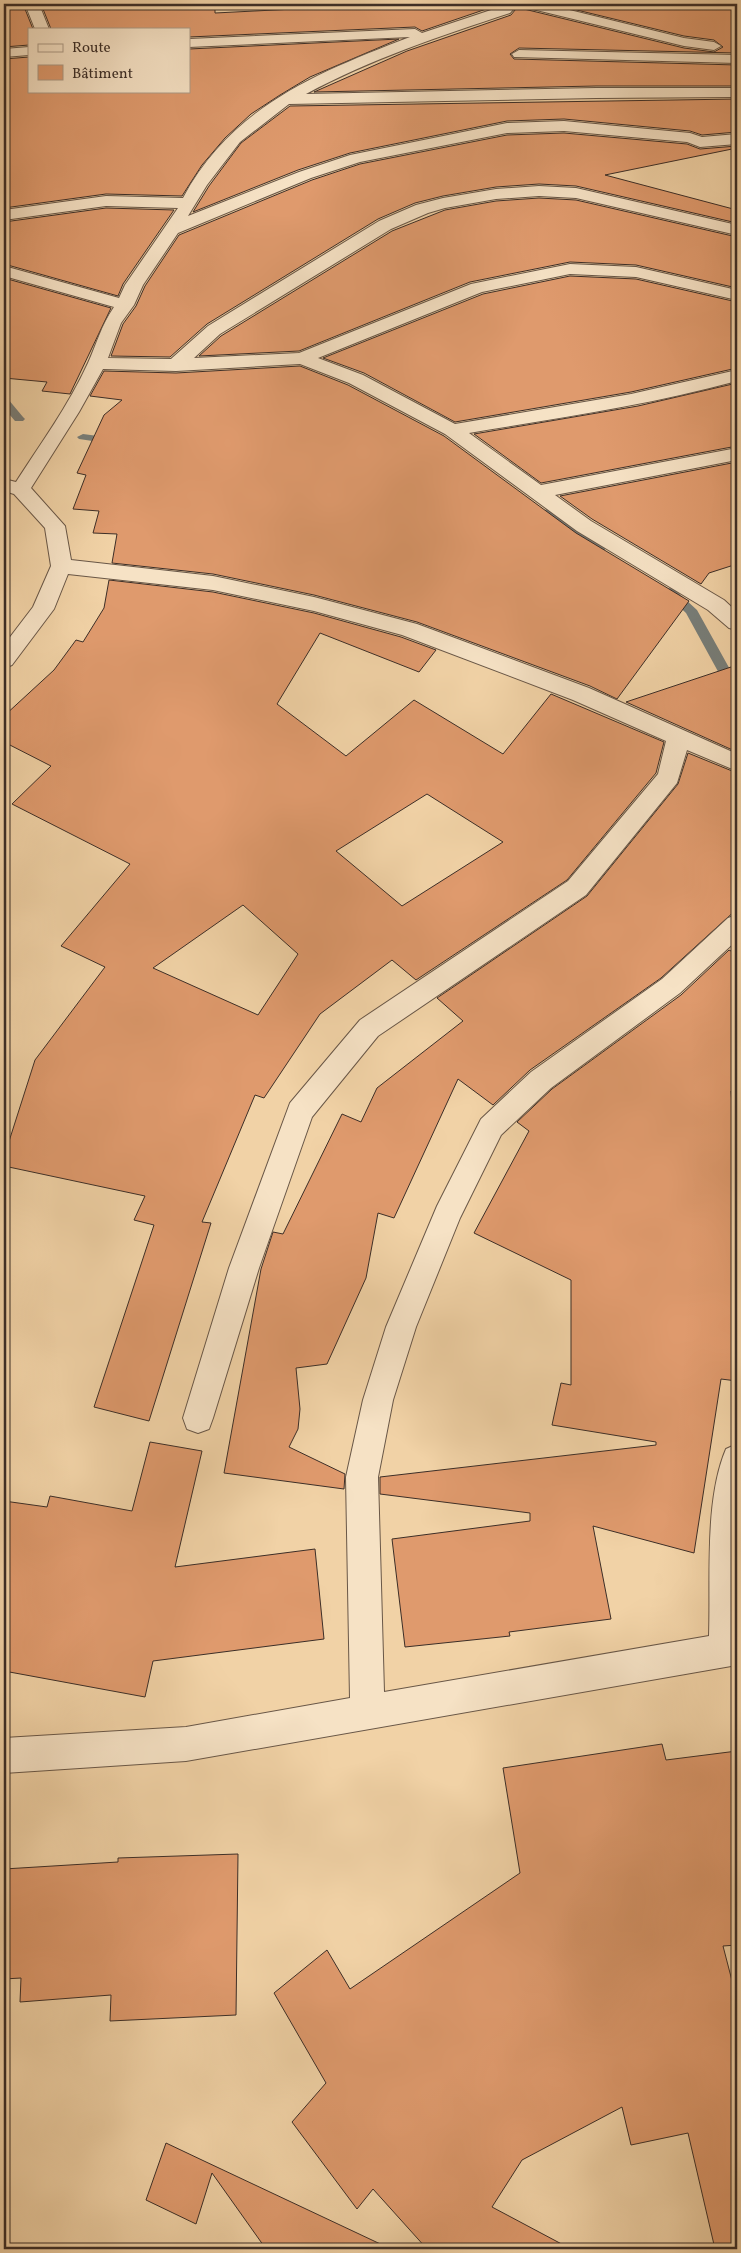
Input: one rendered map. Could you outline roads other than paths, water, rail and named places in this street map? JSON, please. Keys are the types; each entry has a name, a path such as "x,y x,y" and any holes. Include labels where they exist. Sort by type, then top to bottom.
{"street":[{"path":"32,4 42,28"},
{"path":"4,660 43,609 61,566 55,526 12,487 70,412 97,363 112,323 125,305 134,285 189,204 199,184 234,139 285,99 343,68 435,33 505,10 510,4"},
{"path":"529,4 684,42 737,50"},
{"path":"190,43 357,34 435,33"},
{"path":"4,52 28,51"},
{"path":"519,54 737,59"},
{"path":"285,99 596,93 737,93"},
{"path":"172,229 305,175 356,158 507,128 564,126 690,138 700,142 737,139"},
{"path":"176,365 214,330 385,226 422,209 443,203 496,194 539,191 576,193 737,230"},
{"path":"4,215 106,201 189,204"},
{"path":"97,363 176,365 302,358 477,288 570,269 636,272 737,295"},
{"path":"4,270 125,305"},
{"path":"302,358 356,379 452,430 584,526 716,605 737,623"},
{"path":"452,430 621,401 711,382 737,374"},
{"path":"538,492 737,454"},
{"path":"61,566 213,583 314,604 409,629 581,694 737,763"},
{"path":"198,1418 244,1268 300,1111 368,1028 577,888 669,777 679,736"},
{"path":"368,1712 362,1477 378,1400 401,1326 447,1215 491,1127 541,1080 671,986 737,925"},
{"path":"4,1756 186,1744 732,1649 728,1503 737,1460"}],"waterway":[{"path":"4,401 19,419"},
{"path":"83,437 113,441"},
{"path":"548,513 600,548"},
{"path":"670,592 691,610 737,694"}]}
